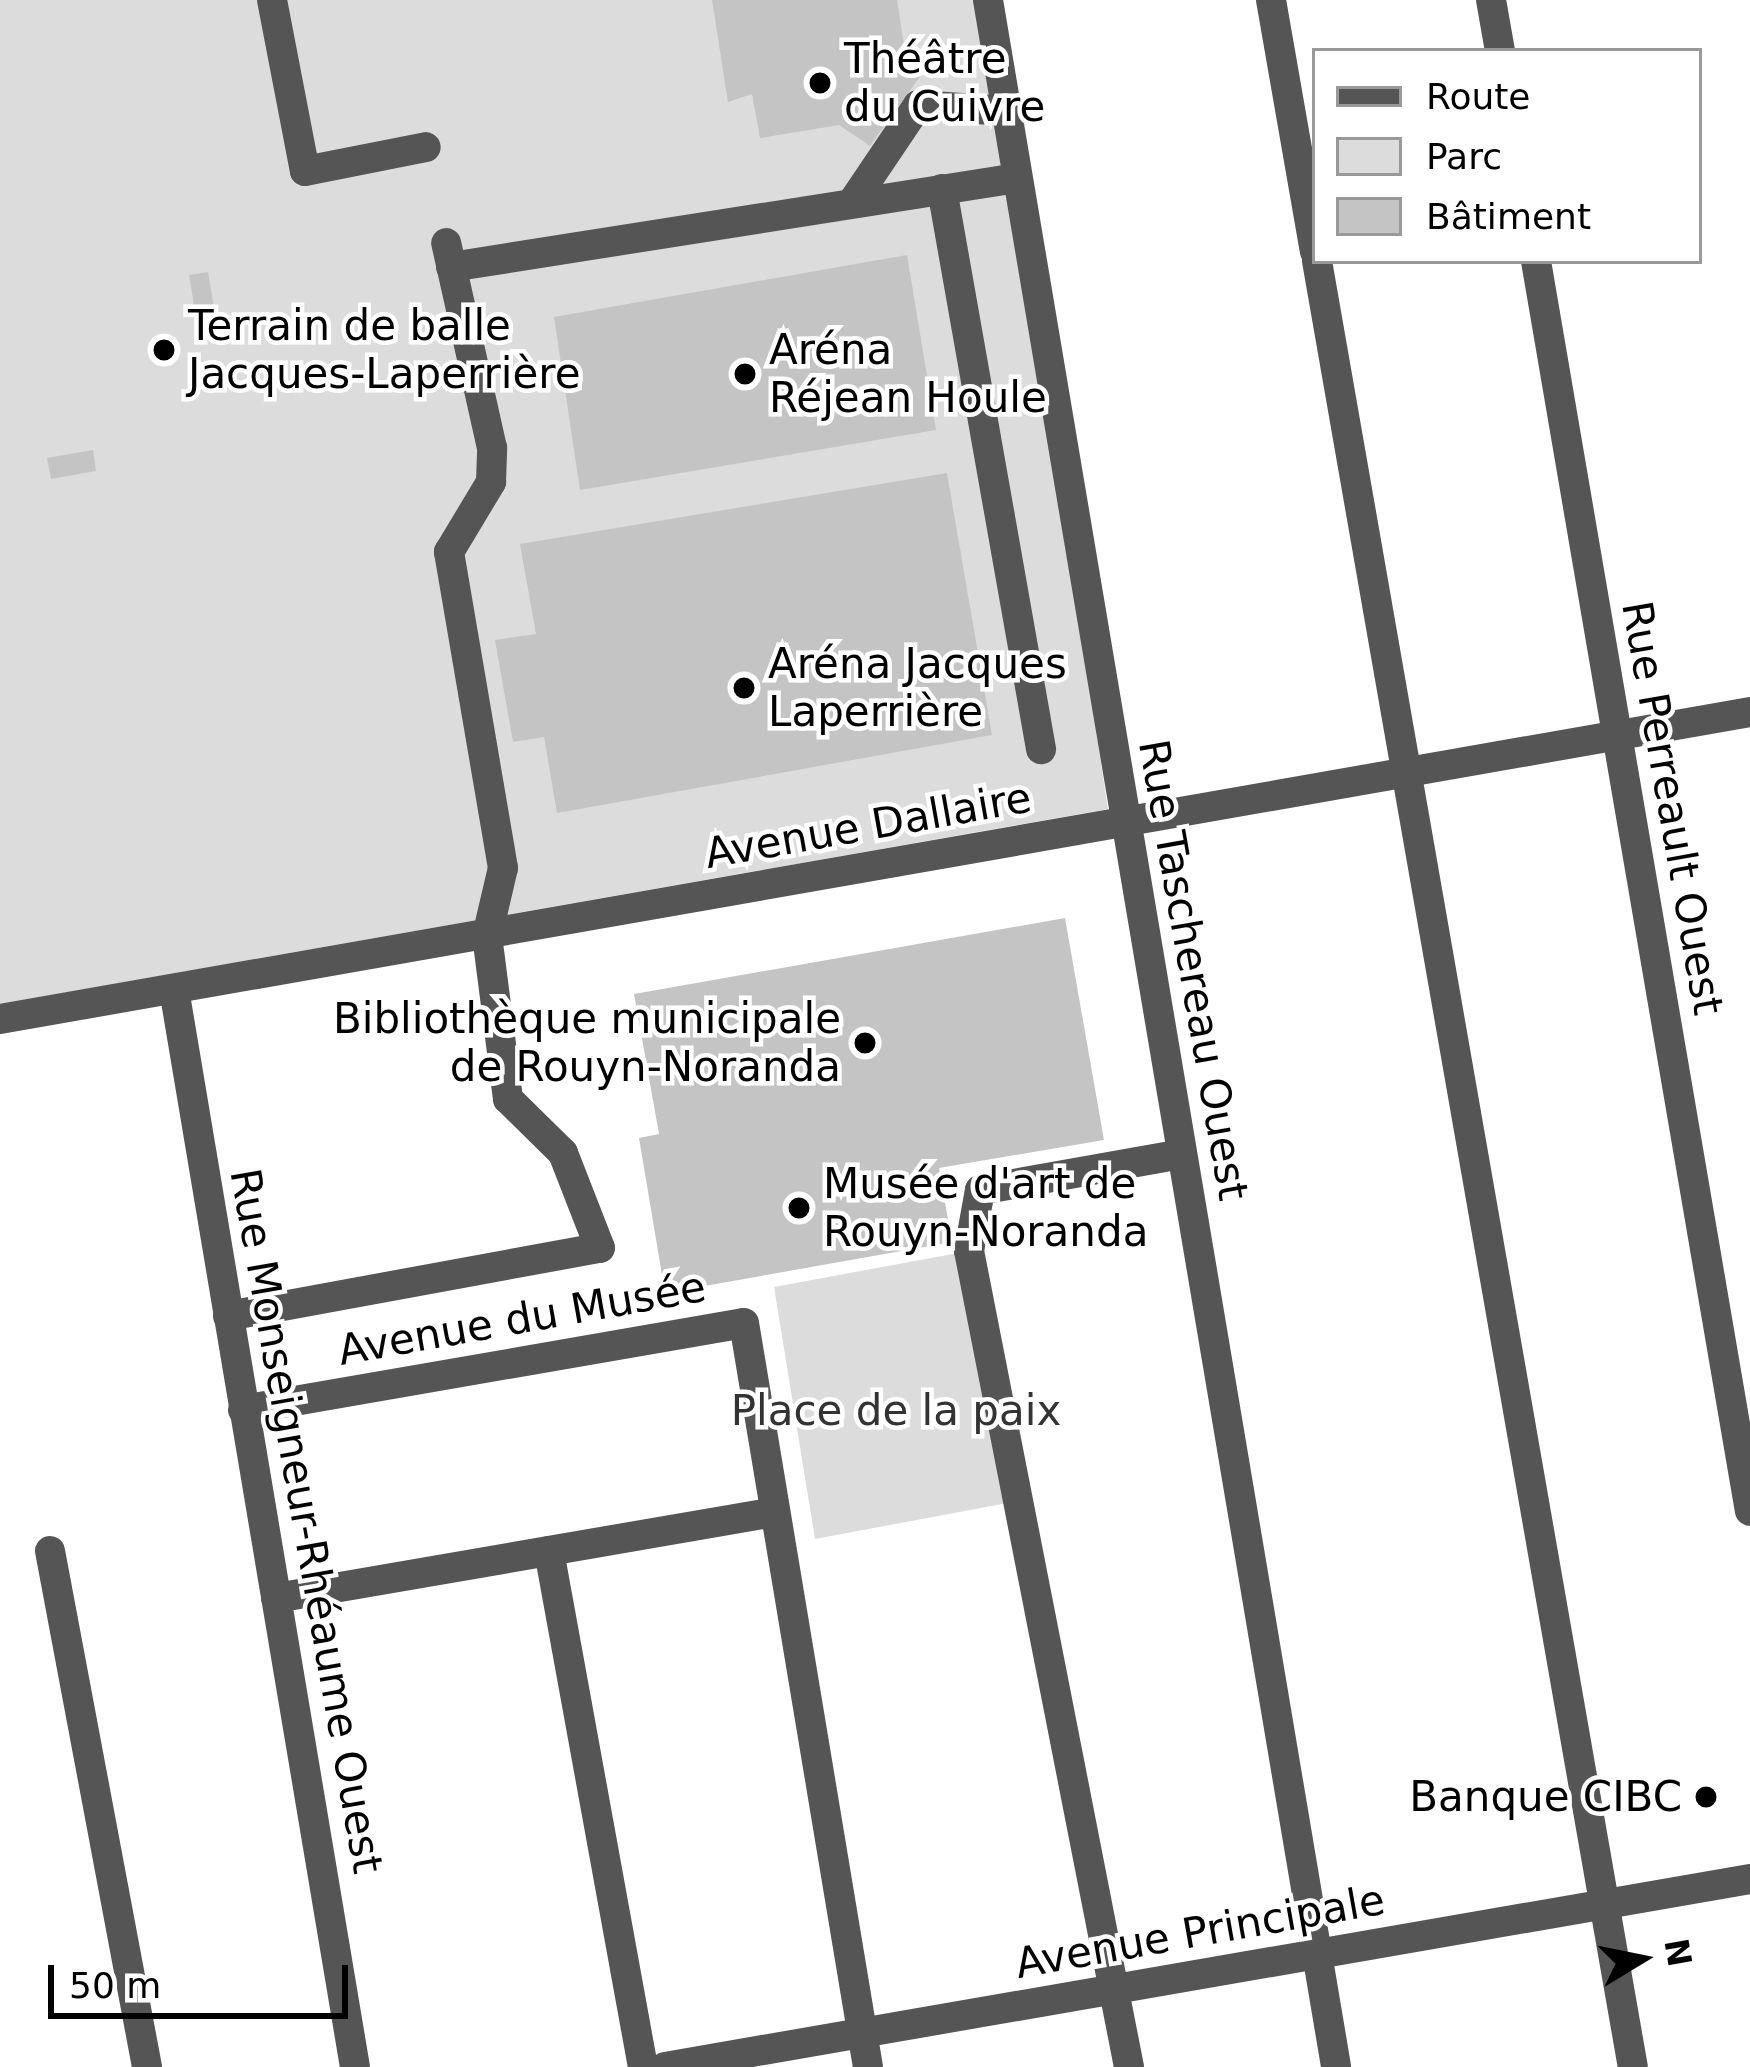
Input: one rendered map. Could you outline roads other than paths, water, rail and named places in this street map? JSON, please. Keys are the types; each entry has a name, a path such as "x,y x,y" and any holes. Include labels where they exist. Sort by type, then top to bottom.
{"street":[{"path":"272,0 305,171 426,147"},
{"name":"Rue Taschereau Ouest","path":"988,0 1336,2067"},
{"path":"1271,0 1312,234"},
{"path":"1491,0 1499,48"},
{"path":"852,203 918,105 1006,111"},
{"path":"228,1316 600,1248 563,1153 508,1099 487,937 503,868 448,552 491,482 492,448 449,255 1017,178"},
{"path":"943,189 1041,748"},
{"path":"1318,264 1633,2067"},
{"name":"Rue Perreault Ouest","path":"1537,264 1750,1511"},
{"name":"Avenue Dallaire","path":"0,1019 1750,712"},
{"name":"Rue Monseigneur-Rhéaume Ouest","path":"174,989 355,2067"},
{"path":"1129,2067 970,1251 980,1190 1182,1154"},
{"name":"Avenue du Musée","path":"243,1410 744,1323 775,1512"},
{"path":"276,1598 775,1512 868,2067"},
{"path":"50,1551 147,2067"},
{"path":"549,1551 643,2067"},
{"name":"Avenue Principale","path":"665,2067 1750,1880"}],"place":[{"name":"Théâtre du Cuivre","path":"820,83"},
{"name":"Terrain de balle Jacques-Laperrière","path":"164,350"},
{"name":"Aréna Réjean Houle","path":"745,374"},
{"name":"Aréna Jacques Laperrière","path":"744,688"},
{"name":"Bibliothèque municipale de Rouyn-Noranda","path":"865,1043"},
{"name":"Musée d'art de Rouyn-Noranda","path":"799,1208"},
{"name":"Banque CIBC","path":"1706,1797"}],"park label":[{"name":"Place de la paix","path":"896,1411"}]}
